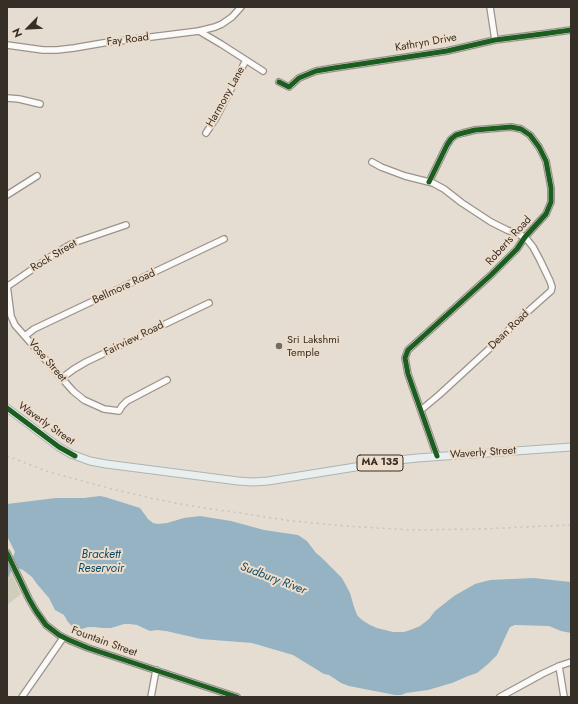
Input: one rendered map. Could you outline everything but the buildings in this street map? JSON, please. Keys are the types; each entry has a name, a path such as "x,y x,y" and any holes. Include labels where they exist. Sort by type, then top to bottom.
{"main road":[{"name":"Waverly Street","path":"7,408 59,448 90,461 238,481 268,481 399,460 436,456 571,447"}],"street":[{"name":"Fay Road","path":"7,45 43,50 57,50 199,31 222,24 232,17 241,7"},
{"path":"490,7 495,40"},
{"name":"Kathryn Drive","path":"280,82 289,87 299,78 316,71 447,51 495,40 571,30"},
{"path":"199,31 263,71"},
{"name":"Harmony Lane","path":"206,133 216,118 246,60"},
{"path":"7,98 40,104"},
{"name":"Roberts Road","path":"429,182 448,144 456,135 475,130 511,127 521,129 530,135 539,147 546,161 551,188 551,202 546,214 525,237 517,249 491,275 408,350 405,358 405,364 436,456"},
{"path":"372,162 405,176 429,182 444,190 491,222 525,237"},
{"path":"7,195 38,176"},
{"name":"Rock Street","path":"7,285 73,243 126,225"},
{"name":"Dean Road","path":"421,410 488,350 550,291 552,286 550,281 533,247 525,237"},
{"name":"Bellmore Road","path":"25,336 30,331 224,239"},
{"name":"Vose Street","path":"7,285 11,316 17,328 73,391 84,400 104,409 118,411 127,401 167,380"},
{"name":"Fairview Road","path":"62,378 86,362 208,303"},
{"name":"Fountain Street","path":"8,555 29,599 39,616 50,628 63,638 88,648 237,697"},
{"path":"22,697 63,638"},
{"path":"500,697 542,674 571,662"},
{"path":"559,666 564,697"},
{"path":"151,697 156,670"}],"shaded area":[{"path":"7,564 21,594 7,605"}],"water":[{"name":"Brackett Reservoir","path":"100,496 140,508 148,519 153,523 158,524 200,516 231,521 264,530 298,535 307,541 316,553 342,578 350,593 357,615 362,620 377,628 393,632 404,632 420,626 429,619 435,611 454,596 475,584 490,580 534,578 571,582 571,633 549,626 515,625 510,627 497,655 477,673 452,683 428,690 395,695 349,686 341,683 329,675 324,674 293,655 252,643 201,639 166,631 150,631 137,625 130,624 124,624 111,628 88,627 82,629 73,627 64,615 55,610 49,598 32,577 23,570 18,568 11,571 7,580 7,560 13,557 15,552 7,536 7,504 56,498 84,498"}],"railway":[{"path":"7,456 49,472 155,499 293,521 412,530 571,525"}],"cycle path":[{"path":"279,82 289,87 299,78 316,71 447,51 495,40 571,30"},
{"path":"429,182 447,145 456,135 475,130 511,127 521,129 530,135 539,147 546,161 551,188 551,202 546,214 525,237 517,249 491,275 408,350 405,358 408,374 437,456"},
{"path":"7,408 59,447 75,456"},
{"path":"7,553 36,611 46,625 59,635 88,648 237,697"}],"place":[{"name":"Sri Lakshmi Temple","path":"279,346"}],"water label":[{"name":"Sudbury River","path":"273,579"}]}
